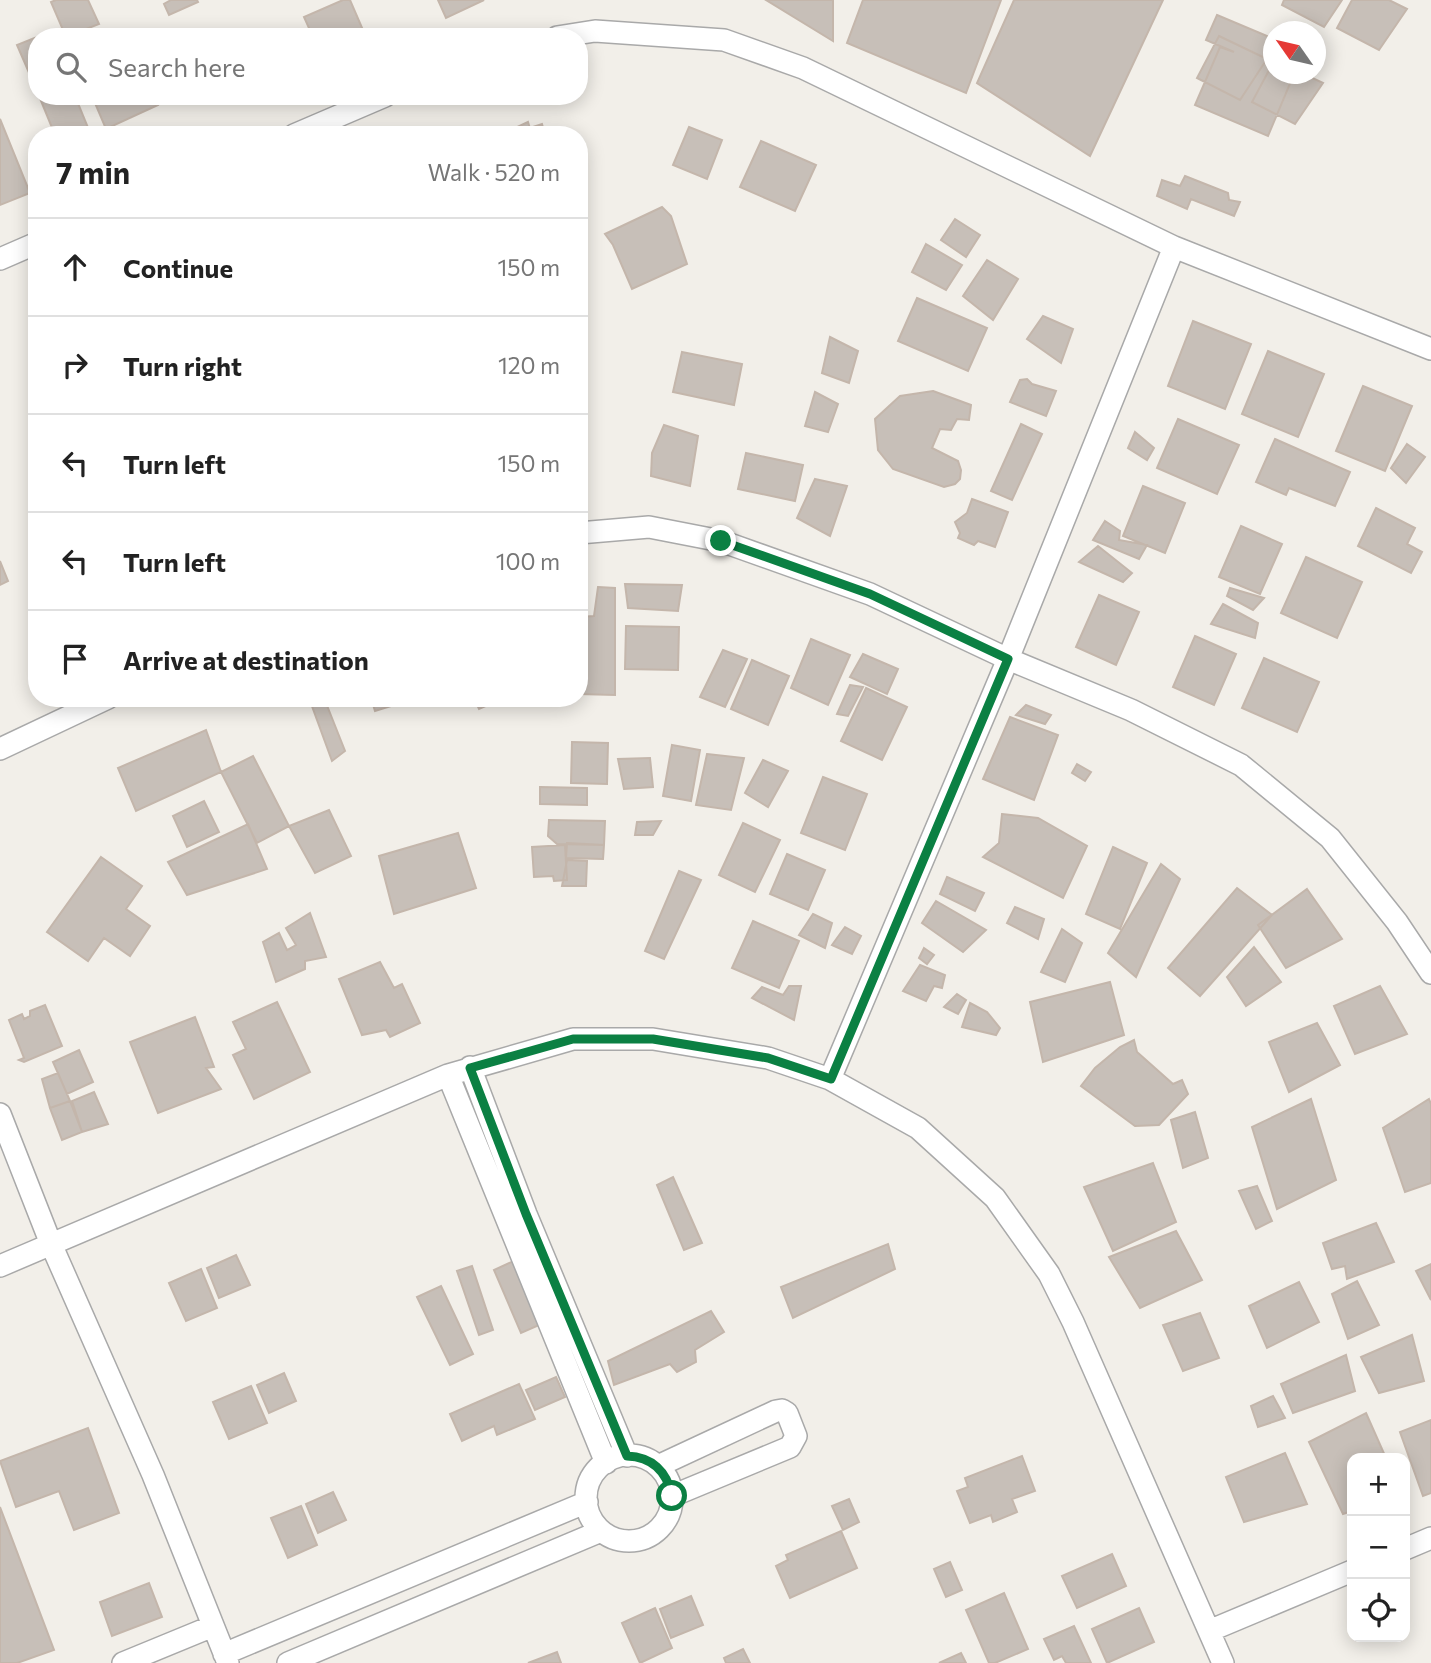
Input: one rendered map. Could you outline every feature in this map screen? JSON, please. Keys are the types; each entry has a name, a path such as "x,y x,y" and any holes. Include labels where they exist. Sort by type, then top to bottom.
{"street":[{"path":"588,32 724,40 803,68 1174,247 1431,349"},
{"path":"315,126 364,105"},
{"path":"0,259 28,247"},
{"path":"831,1079 1008,659 1174,247"},
{"path":"588,532 649,527 721,541 870,594 1008,659 1131,709 1241,765 1330,838 1397,922 1431,973"},
{"path":"0,748 89,707"},
{"path":"0,1266 448,1075 573,1039 653,1039 768,1058 831,1079 918,1128 995,1198 1049,1274 1073,1322 1223,1663"},
{"path":"470,1068 516,1218 584,1410 606,1463"},
{"path":"448,1075 606,1402 627,1456"},
{"path":"0,1114 51,1244 153,1475 226,1658 587,1502"},
{"path":"584,1410 606,1402"},
{"path":"658,1466 776,1411 787,1413 796,1436 790,1447 672,1496"},
{"path":"627,1456 638,1456 658,1466 670,1485 671,1507 662,1527 643,1539 621,1540 601,1531 589,1513 587,1502 591,1480 606,1463 627,1456"},
{"path":"288,1663 601,1531"},
{"path":"1410,1547 1431,1538"},
{"path":"467,1553 479,1582"},
{"path":"1209,1631 1347,1573"},
{"path":"123,1663 214,1626"}],"building":[{"path":"88,0 99,24 89,28 62,28 51,2"},
{"path":"171,0 198,2 169,15 164,4"},
{"path":"343,0 350,0 362,28 309,28 304,17"},
{"path":"438,0 484,0 446,18"},
{"path":"766,0 833,0 833,41"},
{"path":"863,0 1001,0 966,93 847,43"},
{"path":"1014,0 1163,0 1090,156 977,83"},
{"path":"1284,0 1342,0 1326,24 1326,21 1313,21 1282,5"},
{"path":"1352,0 1389,0 1407,9 1379,50 1337,28"},
{"path":"1217,15 1263,34 1263,84 1290,84 1268,136 1195,105 1220,47 1234,52 1206,40"},
{"path":"1219,36 1263,57 1263,65 1240,100 1197,78"},
{"path":"28,41 28,70 17,45"},
{"path":"1263,82 1263,84 1322,84 1295,124 1252,102"},
{"path":"43,105 79,105 87,126 51,126"},
{"path":"96,105 158,105 112,126 105,126"},
{"path":"0,119 28,194 0,205"},
{"path":"689,127 722,140 707,179 673,165"},
{"path":"761,141 816,165 795,211 740,187"},
{"path":"1185,176 1228,193 1229,200 1240,202 1234,216 1191,199 1187,209 1157,196 1162,180 1180,186"},
{"path":"662,207 671,216 687,264 632,289 613,245 605,234"},
{"path":"955,219 980,235 966,257 941,240"},
{"path":"926,244 962,265 946,290 912,272"},
{"path":"987,260 1018,279 993,320 963,296"},
{"path":"917,298 987,328 968,371 898,341"},
{"path":"1043,316 1073,329 1061,363 1027,339"},
{"path":"1193,321 1251,344 1225,409 1168,386"},
{"path":"830,337 858,351 849,383 822,373"},
{"path":"1268,351 1324,374 1298,437 1242,414"},
{"path":"682,352 742,364 734,405 673,392"},
{"path":"1027,379 1032,384 1056,391 1046,416 1010,402 1020,380"},
{"path":"1363,386 1412,406 1385,471 1336,451"},
{"path":"933,391 971,405 969,420 957,419 951,430 940,429 932,448 958,461 961,470 960,479 955,484 944,487 893,469 878,450 875,419 900,396"},
{"path":"815,392 838,404 828,432 805,426"},
{"path":"1178,419 1239,445 1217,494 1157,468"},
{"path":"1021,424 1042,434 1012,500 991,491"},
{"path":"664,425 698,436 690,486 651,476 652,453"},
{"path":"1135,432 1154,448 1147,460 1128,448"},
{"path":"1275,439 1350,472 1335,506 1289,488 1286,495 1256,482"},
{"path":"1407,444 1425,457 1406,483 1391,468"},
{"path":"746,453 803,465 795,501 738,489"},
{"path":"815,479 847,486 830,536 797,518"},
{"path":"1143,486 1185,503 1165,553 1123,536"},
{"path":"972,499 1008,512 995,547 978,541 974,545 958,538 960,533 955,522 967,513"},
{"path":"1376,508 1415,528 1407,544 1422,552 1411,573 1358,546"},
{"path":"1105,521 1120,531 1119,540 1147,545 1139,559 1093,540"},
{"path":"1241,526 1282,544 1260,594 1219,577"},
{"path":"1098,546 1132,573 1123,582 1079,562"},
{"path":"1306,557 1362,582 1337,638 1281,613"},
{"path":"0,561 8,581 0,585"},
{"path":"625,584 682,585 678,611 628,608"},
{"path":"598,587 615,588 615,695 588,694 588,616 594,616"},
{"path":"1230,588 1264,598 1253,610 1227,596"},
{"path":"1099,595 1139,612 1116,665 1076,647"},
{"path":"1223,604 1258,623 1255,638 1211,624"},
{"path":"626,626 679,627 678,670 625,669"},
{"path":"1195,636 1236,654 1214,705 1173,687"},
{"path":"811,639 850,655 828,705 791,688"},
{"path":"723,650 747,659 725,707 700,697"},
{"path":"863,654 898,669 887,694 850,677"},
{"path":"1264,658 1319,682 1297,732 1242,708"},
{"path":"752,660 789,676 768,725 731,709"},
{"path":"850,685 863,687 848,716 837,714"},
{"path":"866,688 907,707 882,760 841,741"},
{"path":"1026,705 1051,715 1045,724 1016,715"},
{"path":"312,707 328,707 345,751 332,761"},
{"path":"1010,717 1058,735 1034,800 983,779"},
{"path":"206,730 221,772 136,811 118,768"},
{"path":"572,742 608,743 607,784 571,783"},
{"path":"672,745 700,750 691,801 663,796"},
{"path":"707,754 744,758 731,810 696,805"},
{"path":"253,756 289,826 257,843 221,772"},
{"path":"650,758 653,787 624,789 618,759"},
{"path":"763,760 788,771 768,807 745,793"},
{"path":"1077,764 1091,772 1085,781 1072,773"},
{"path":"823,777 867,794 845,850 801,833"},
{"path":"540,787 587,788 587,805 540,804"},
{"path":"204,801 219,832 187,847 173,816"},
{"path":"329,810 351,856 315,873 289,826"},
{"path":"1002,814 1038,818 1087,846 1063,898 983,857 999,843"},
{"path":"549,820 605,821 604,845 557,844 548,836"},
{"path":"661,821 653,835 635,835 637,822"},
{"path":"743,823 780,840 755,892 719,875"},
{"path":"248,824 267,869 187,895 168,862"},
{"path":"458,833 476,888 394,914 379,856"},
{"path":"567,843 604,845 603,859 566,858"},
{"path":"565,845 567,880 554,881 553,876 534,877 532,847"},
{"path":"1113,847 1147,863 1120,929 1086,914"},
{"path":"787,854 825,870 808,910 770,894"},
{"path":"101,857 142,886 126,909 150,926 130,956 104,938 88,961 47,932"},
{"path":"567,860 587,861 586,886 562,886"},
{"path":"1161,864 1180,879 1136,977 1108,953"},
{"path":"679,871 701,880 664,959 645,951"},
{"path":"947,877 984,893 975,911 940,894"},
{"path":"1237,888 1272,915 1200,996 1168,968"},
{"path":"1307,889 1342,939 1286,968 1258,925"},
{"path":"936,901 986,930 963,952 922,923"},
{"path":"1015,907 1044,919 1038,939 1007,923"},
{"path":"310,913 326,957 305,961 305,969 276,982 263,942 279,933 287,950 296,945 286,928"},
{"path":"813,914 832,923 825,948 799,935"},
{"path":"753,921 799,941 779,988 732,968"},
{"path":"845,927 861,936 852,954 832,945"},
{"path":"1062,929 1082,943 1065,982 1041,972"},
{"path":"1254,947 1281,982 1246,1006 1227,977"},
{"path":"924,948 934,955 927,964 919,958"},
{"path":"380,962 394,988 402,984 420,1023 390,1037 386,1030 362,1035 339,979"},
{"path":"920,965 945,975 942,988 934,986 926,1001 903,991"},
{"path":"1110,982 1124,1035 1043,1062 1030,1002"},
{"path":"789,986 801,986 794,1020 752,998 762,987 783,995"},
{"path":"1380,986 1407,1034 1355,1054 1334,1006"},
{"path":"957,994 966,1000 958,1014 944,1007"},
{"path":"277,1002 310,1072 254,1099 233,1055 246,1049 233,1022"},
{"path":"970,1003 987,1012 1000,1028 996,1035 962,1027"},
{"path":"45,1005 62,1046 24,1062 19,1060 24,1058 9,1020 22,1014 24,1019 30,1016 30,1011"},
{"path":"195,1017 214,1067 206,1068 221,1089 158,1113 130,1042"},
{"path":"1317,1023 1340,1065 1289,1092 1269,1042"},
{"path":"1134,1040 1137,1052 1173,1084 1182,1080 1188,1094 1159,1125 1135,1126 1081,1086 1095,1068 1120,1047"},
{"path":"79,1050 93,1082 67,1094 53,1062"},
{"path":"58,1073 70,1101 50,1108 42,1079"},
{"path":"94,1092 108,1124 82,1132 72,1101"},
{"path":"1311,1099 1336,1180 1277,1209 1252,1127"},
{"path":"1429,1099 1431,1183 1405,1192 1383,1128"},
{"path":"70,1101 82,1132 62,1140 50,1108"},
{"path":"1195,1112 1208,1158 1183,1168 1171,1120"},
{"path":"1153,1163 1176,1222 1113,1251 1084,1187"},
{"path":"673,1177 702,1243 684,1250 657,1185"},
{"path":"1257,1186 1272,1221 1256,1229 1239,1191"},
{"path":"1376,1223 1394,1262 1347,1279 1345,1266 1332,1269 1323,1243"},
{"path":"1176,1231 1202,1280 1140,1308 1109,1257"},
{"path":"888,1244 895,1269 793,1318 781,1287"},
{"path":"236,1255 250,1285 219,1298 207,1268"},
{"path":"518,1259 546,1322 521,1333 494,1270"},
{"path":"1431,1264 1431,1300 1416,1271"},
{"path":"472,1266 493,1330 479,1335 457,1271"},
{"path":"201,1269 217,1308 186,1321 169,1283"},
{"path":"1357,1281 1379,1325 1348,1339 1332,1294"},
{"path":"1299,1282 1319,1322 1267,1348 1249,1306"},
{"path":"441,1286 473,1354 450,1365 417,1297"},
{"path":"711,1311 724,1332 695,1350 696,1362 677,1372 670,1364 614,1385 608,1361"},
{"path":"1200,1313 1219,1358 1183,1371 1163,1325"},
{"path":"1412,1335 1424,1381 1379,1393 1361,1357"},
{"path":"1346,1355 1355,1391 1293,1413 1281,1384"},
{"path":"284,1373 296,1401 269,1413 257,1385"},
{"path":"556,1377 565,1397 535,1410 526,1390"},
{"path":"519,1384 535,1419 497,1435 494,1426 462,1441 450,1414"},
{"path":"251,1386 267,1423 229,1439 213,1402"},
{"path":"1273,1396 1285,1418 1258,1427 1251,1406"},
{"path":"1366,1413 1384,1453 1347,1453 1347,1513 1343,1514 1309,1442"},
{"path":"1431,1420 1431,1493 1423,1496 1410,1453 1408,1453 1400,1432"},
{"path":"88,1428 119,1513 74,1530 59,1491 16,1507 0,1461"},
{"path":"1285,1453 1307,1504 1244,1522 1226,1477"},
{"path":"1022,1456 1035,1491 1012,1499 1017,1512 993,1522 991,1515 970,1523 957,1491 968,1487 965,1478"},
{"path":"333,1492 346,1520 318,1533 306,1504"},
{"path":"849,1499 859,1522 843,1530 832,1506"},
{"path":"301,1506 317,1545 288,1558 271,1518"},
{"path":"0,1507 54,1650 17,1663 0,1663"},
{"path":"841,1531 857,1568 790,1598 776,1566 788,1560 786,1555"},
{"path":"1112,1554 1126,1586 1077,1608 1062,1576"},
{"path":"950,1562 962,1590 946,1597 934,1569"},
{"path":"149,1583 162,1617 112,1636 100,1602"},
{"path":"1004,1593 1028,1649 989,1663 966,1610"},
{"path":"691,1596 703,1625 671,1638 660,1609"},
{"path":"655,1608 672,1648 640,1663 622,1623"},
{"path":"1139,1608 1154,1642 1107,1663 1092,1629"},
{"path":"1074,1626 1091,1663 1066,1663 1062,1656 1054,1660 1044,1639"},
{"path":"743,1649 750,1663 726,1663 724,1658"},
{"path":"557,1652 561,1663 528,1663"},
{"path":"961,1653 966,1663 939,1663"}],"route":[{"path":"672,1496 670,1485 658,1466 638,1456 627,1456 526,1214 470,1068 573,1039 653,1039 768,1058 831,1079 1008,659 870,594 721,541"}]}
